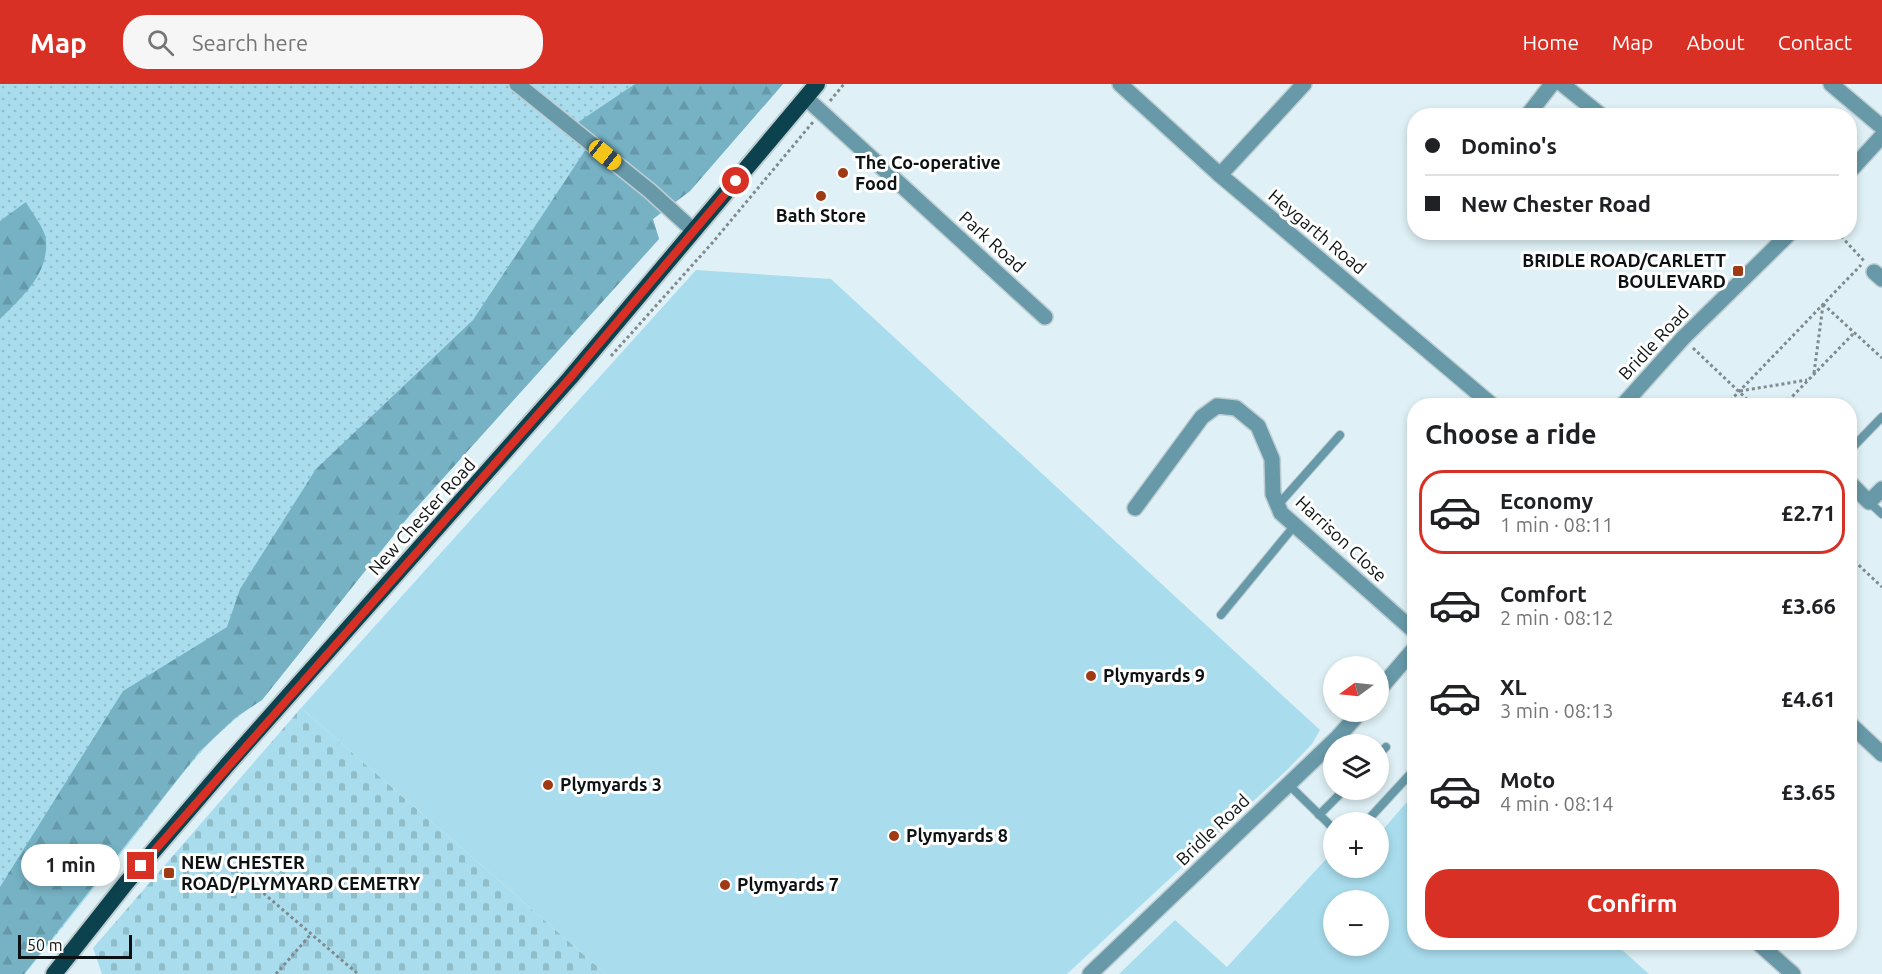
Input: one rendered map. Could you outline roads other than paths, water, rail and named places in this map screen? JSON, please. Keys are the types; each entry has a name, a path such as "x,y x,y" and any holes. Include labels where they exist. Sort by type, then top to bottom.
{"highway":[{"name":"New Chester Road","path":"54,974 126,883 228,764 570,378 818,84"}],"street":[{"path":"517,84 650,191 694,231"},
{"name":"Heygarth Road","path":"1120,84 1220,175 1484,398"},
{"path":"1220,175 1304,84"},
{"path":"1533,108 1552,84"},
{"path":"1562,84 1592,108"},
{"path":"1831,84 1882,127"},
{"name":"Park Road","path":"806,98 1045,317"},
{"path":"1857,163 1882,136"},
{"name":"Bridle Road","path":"1629,398 1683,339 1783,240"},
{"name":"Harrison Close","path":"1135,508 1202,417 1217,406 1236,408 1258,426 1272,459 1273,494 1281,513 1407,626"},
{"path":"1857,490 1869,502 1882,489"},
{"path":"1389,678 1407,657"},
{"name":"Bridle Road","path":"1090,974 1351,722"},
{"path":"1857,731 1882,754"},
{"path":"1766,950 1792,974"}],"lane":[{"path":"1857,443 1882,417"},
{"path":"1278,505 1340,435"},
{"path":"1869,502 1882,514"},
{"path":"1221,615 1295,525"},
{"path":"1375,812 1407,778"},
{"path":"1288,784 1323,819"},
{"path":"1319,815 1334,800"}],"place":[{"name":"The Co-operative Food","path":"843,173"},
{"name":"Bath Store","path":"821,196"},
{"name":"BRIDLE ROAD/CARLETT BOULEVARD","path":"1738,271"},
{"name":"Plymyards 9","path":"1091,676"},
{"name":"Plymyards 3","path":"548,785"},
{"name":"Plymyards 8","path":"894,836"},
{"name":"NEW CHESTER ROAD/PLYMYARD CEMETRY","path":"169,873"},
{"name":"Plymyards 7","path":"725,885"}]}
